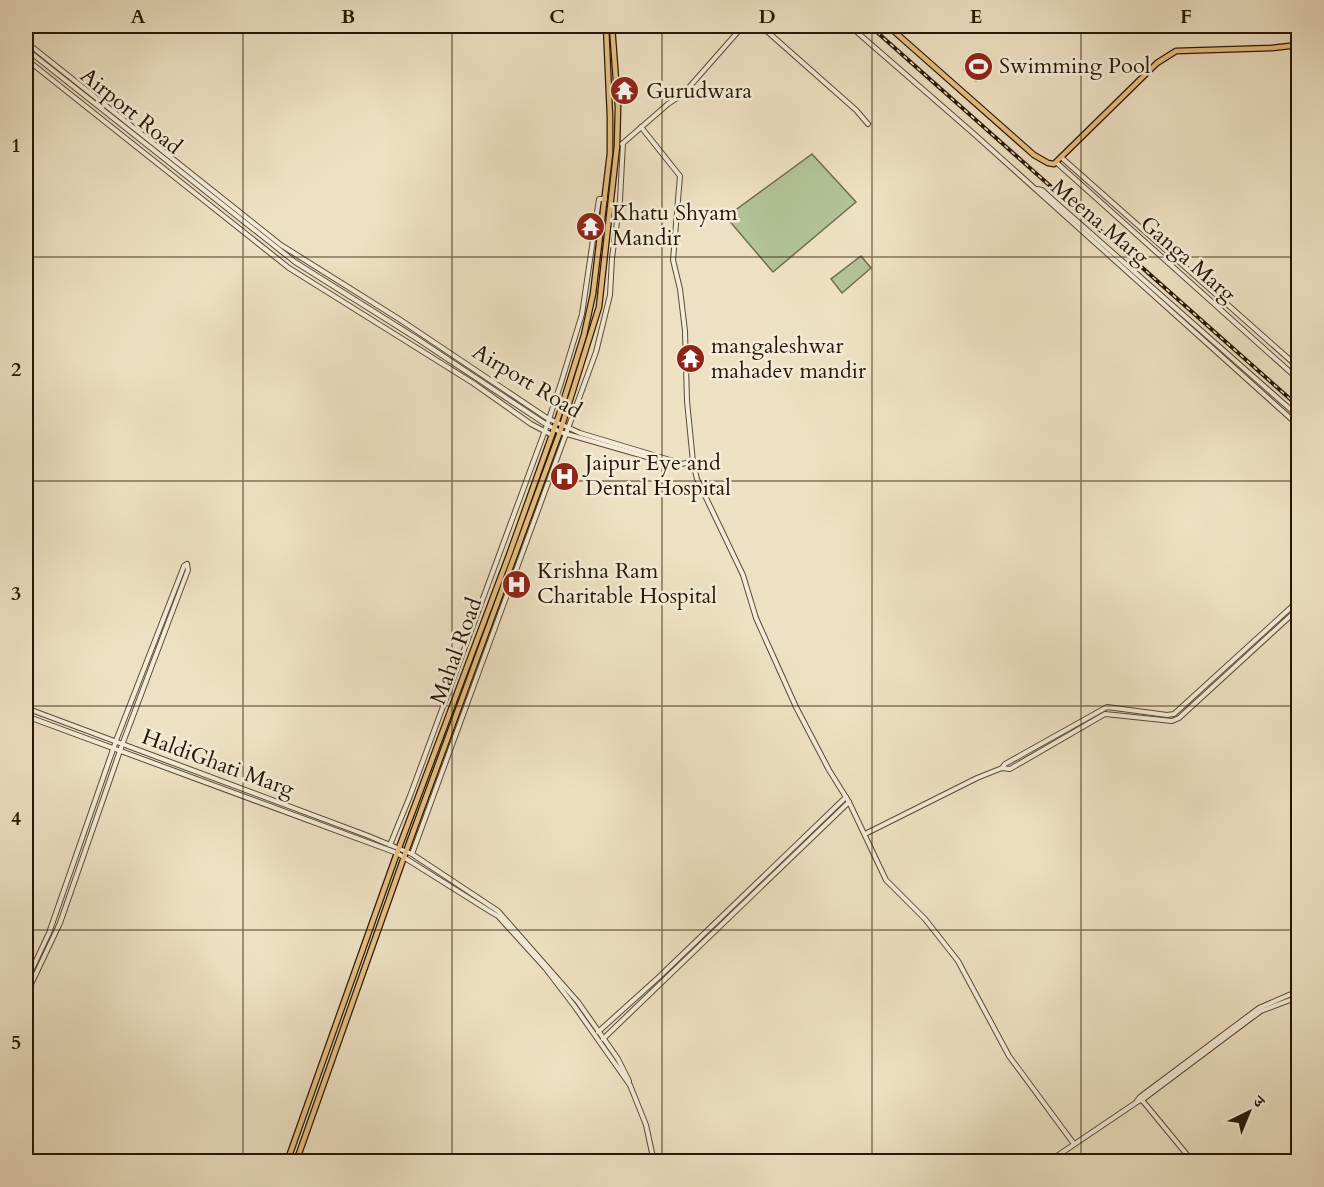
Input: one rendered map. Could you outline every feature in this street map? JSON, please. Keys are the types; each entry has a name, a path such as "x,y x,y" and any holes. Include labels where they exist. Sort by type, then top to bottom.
{"main road":[{"name":"Mahal Road","path":"287,1161 398,851 489,611 559,415 584,335 593,294 610,141 606,26"},
{"name":"Mahal Road","path":"296,1161 560,432 600,307 617,146 618,107 612,26"},
{"path":"888,26 1034,155 1048,163 1057,163 1157,63 1176,51 1299,45"}],"street":[{"path":"617,146 684,93 743,26"},
{"path":"762,26 868,124"},
{"path":"850,26 1036,189"},
{"name":"Airport Road","path":"26,42 280,245 399,319 568,431"},
{"name":"Airport Road","path":"26,49 295,262 416,338 547,425 560,432 568,431 675,465 693,462"},
{"path":"26,59 289,268 413,345 523,419 552,435"},
{"path":"641,126 680,176 673,260 686,331 687,401 693,462 697,478 743,575 756,618 796,707 865,834 886,880 925,919 958,961 1009,1056 1074,1144"},
{"path":"407,854 596,352 608,306 620,200 623,143"},
{"name":"Ganga Marg","path":"1062,158 1299,368"},
{"name":"Ganga Marg","path":"1057,163 1299,379"},
{"name":"Meena Marg","path":"1036,189 1042,190 1299,416"},
{"name":"Meena Marg","path":"1036,189 1299,425"},
{"path":"390,845 549,419 582,315 599,199 605,199"},
{"path":"1247,380 1252,375"},
{"path":"1275,405 1280,399"},
{"path":"551,411 559,415"},
{"path":"523,490 531,494"},
{"path":"501,550 509,555"},
{"path":"26,982 49,933 113,750 184,566 187,564 188,570 119,752 55,935 26,992"},
{"path":"1186,706 1299,601"},
{"path":"480,606 489,611"},
{"path":"865,834 1002,768 1005,764 1107,707 1174,714 1299,609"},
{"name":"HaldiGhati Marg","path":"26,708 390,845 398,851"},
{"name":"HaldiGhati Marg","path":"26,717 398,851"},
{"path":"597,1033 847,800"},
{"path":"602,1040 847,800"},
{"path":"92,811 98,813"},
{"path":"398,851 407,854 504,916 578,1002 597,1033"},
{"path":"407,854 498,916 546,969 597,1033 626,1077 646,1125 654,1161"},
{"path":"1048,1161 1140,1100 1259,1008 1299,991"},
{"path":"1159,1085 1261,1011 1299,997"},
{"path":"618,1014 624,1019"},
{"path":"1140,1100 1193,1161"}],"green space":[{"path":"812,154 856,202 773,272 726,217"},
{"path":"861,256 871,268 842,293 831,279"}],"water":[{"name":"Swimming Pool","path":"979,53 991,64 976,81 964,69"}],"railway":[{"path":"870,26 1298,406"}],"place":[{"name":"Swimming Pool","path":"978,66"},
{"name":"Gurudwara","path":"625,91"},
{"name":"Khatu Shyam Mandir","path":"591,226"},
{"name":"mangaleshwar mahadev mandir","path":"690,359"},
{"name":"Jaipur Eye and Dental Hospital","path":"564,476"},
{"name":"Krishna Ram Charitable Hospital","path":"516,584"}]}
